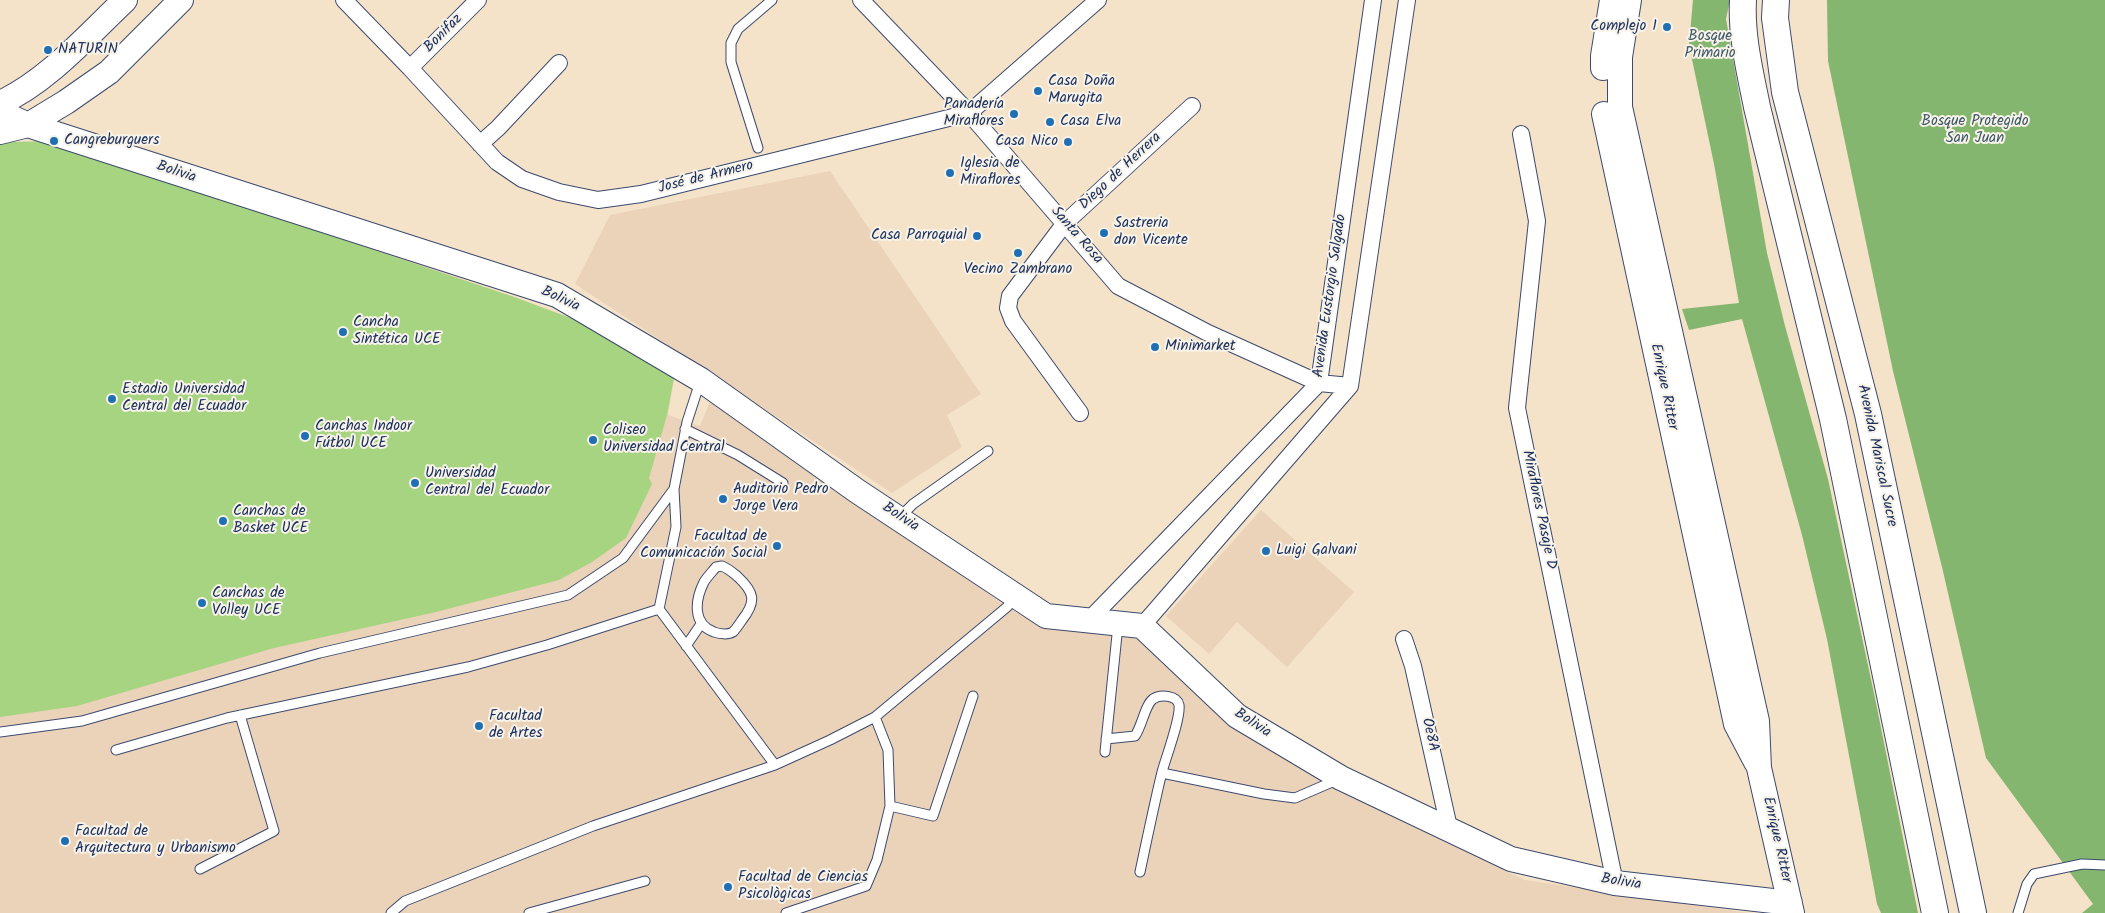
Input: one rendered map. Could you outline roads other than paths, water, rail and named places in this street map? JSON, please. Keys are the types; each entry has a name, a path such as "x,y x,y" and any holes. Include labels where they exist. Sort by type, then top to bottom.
{"main road":[{"path":"1743,0 1748,63 1760,121 1833,419 1935,913"},
{"name":"Avenida Mariscal Sucre","path":"1776,0 1775,18 1785,92 1868,414 1973,913"},
{"path":"1789,0 1794,68 1810,143 1820,224"},
{"path":"1760,121 1790,113"}],"street":[{"path":"0,104 17,96 50,69 126,0"},
{"path":"0,132 28,125 66,102 109,72 181,0"},
{"name":"José de Armero","path":"344,0 497,162 522,179 559,192 598,200 641,194 969,113 1098,0"},
{"name":"Bonifaz","path":"410,68 478,0"},
{"name":"Santa Rosa","path":"861,0 969,113 1118,286 1208,333 1319,383 1350,386"},
{"name":"Avenida Eustorgio Salgado","path":"1088,621 1319,383 1373,0"},
{"name":"Avenida Eustorgio Salgado","path":"1142,626 1350,386 1407,0"},
{"name":"Enrique Ritter","path":"1612,0 1603,56 1604,115 1736,724 1759,768"},
{"name":"Enrique Ritter","path":"1630,0 1620,57 1620,107 1757,721 1759,768 1791,908"},
{"path":"480,144 498,128 559,63"},
{"name":"Diego de Herrera","path":"1080,413 1013,321 1008,308 1010,296 1065,224 1192,106"},
{"name":"Bolivia","path":"0,112 28,125 557,295 701,380 857,491 1046,616 1142,626 1237,716 1341,778 1450,832 1511,859 1615,883 1791,908"},
{"name":"Miraflores Pasaje D","path":"1521,134 1537,221 1517,408 1615,883"},
{"name":"Oe8A","path":"1404,640 1413,666 1450,832"}],"lane":[{"path":"758,148 731,62 731,43 738,29 772,0"},
{"path":"701,380 685,430 674,489 676,527 659,609 775,765"},
{"path":"685,430 738,455 783,483"},
{"path":"900,518 913,504 988,452"},
{"path":"0,732 82,721 320,653 568,595 623,558 674,489"},
{"path":"716,567 728,569 750,588 752,597 749,611 733,632 718,634 701,624 697,616 698,602 704,582 716,567"},
{"path":"391,913 404,901 593,826 775,765 875,718 1007,607 1016,597"},
{"path":"116,750 240,715 468,667 547,645 659,609"},
{"path":"686,646 701,624"},
{"path":"1105,752 1118,625"},
{"path":"890,806 934,816 973,696"},
{"path":"1106,739 1135,736 1141,728 1150,702 1158,696 1172,697 1179,704 1140,872"},
{"path":"200,869 274,831 240,715"},
{"path":"786,913 866,886 877,860 890,806 888,750 875,718"},
{"path":"1162,773 1264,794 1296,798 1341,778"},
{"path":"2018,913 2027,884 2034,874 2082,864 2105,865"},
{"path":"529,913 645,881"}],"place":[{"name":"Complejo 1","path":"1667,27"},
{"name":"NATURIN","path":"48,50"},
{"name":"Casa Doña Marugita","path":"1038,91"},
{"name":"Panadería Miraflores","path":"1014,114"},
{"name":"Casa Elva","path":"1050,122"},
{"name":"Cangreburguers","path":"54,141"},
{"name":"Casa Nico","path":"1068,142"},
{"name":"Iglesia de Miraflores","path":"950,173"},
{"name":"Sastreria don Vicente","path":"1104,233"},
{"name":"Casa Parroquial","path":"977,236"},
{"name":"Vecino Zambrano","path":"1018,253"},
{"name":"Cancha Sintética UCE","path":"343,332"},
{"name":"Minimarket","path":"1155,347"},
{"name":"Estadio Universidad Central del Ecuador","path":"112,399"},
{"name":"Canchas Indoor Fútbol UCE","path":"305,436"},
{"name":"Coliseo Universidad Central","path":"593,440"},
{"name":"Universidad Central del Ecuador","path":"415,483"},
{"name":"Auditorio Pedro Jorge Vera","path":"723,499"},
{"name":"Canchas de Basket UCE","path":"223,521"},
{"name":"Facultad de Comunicación Social","path":"777,546"},
{"name":"Luigi Galvani","path":"1266,551"},
{"name":"Canchas de Volley UCE","path":"202,603"},
{"name":"Facultad de Artes","path":"479,726"},
{"name":"Facultad de Arquitectura y Urbanismo","path":"65,841"},
{"name":"Facultad de Ciencias Psicològicas","path":"728,887"}],"park label":[{"name":"Bosque Primario","path":"1710,46"},
{"name":"Bosque Protegido San Juan","path":"1975,130"}]}
